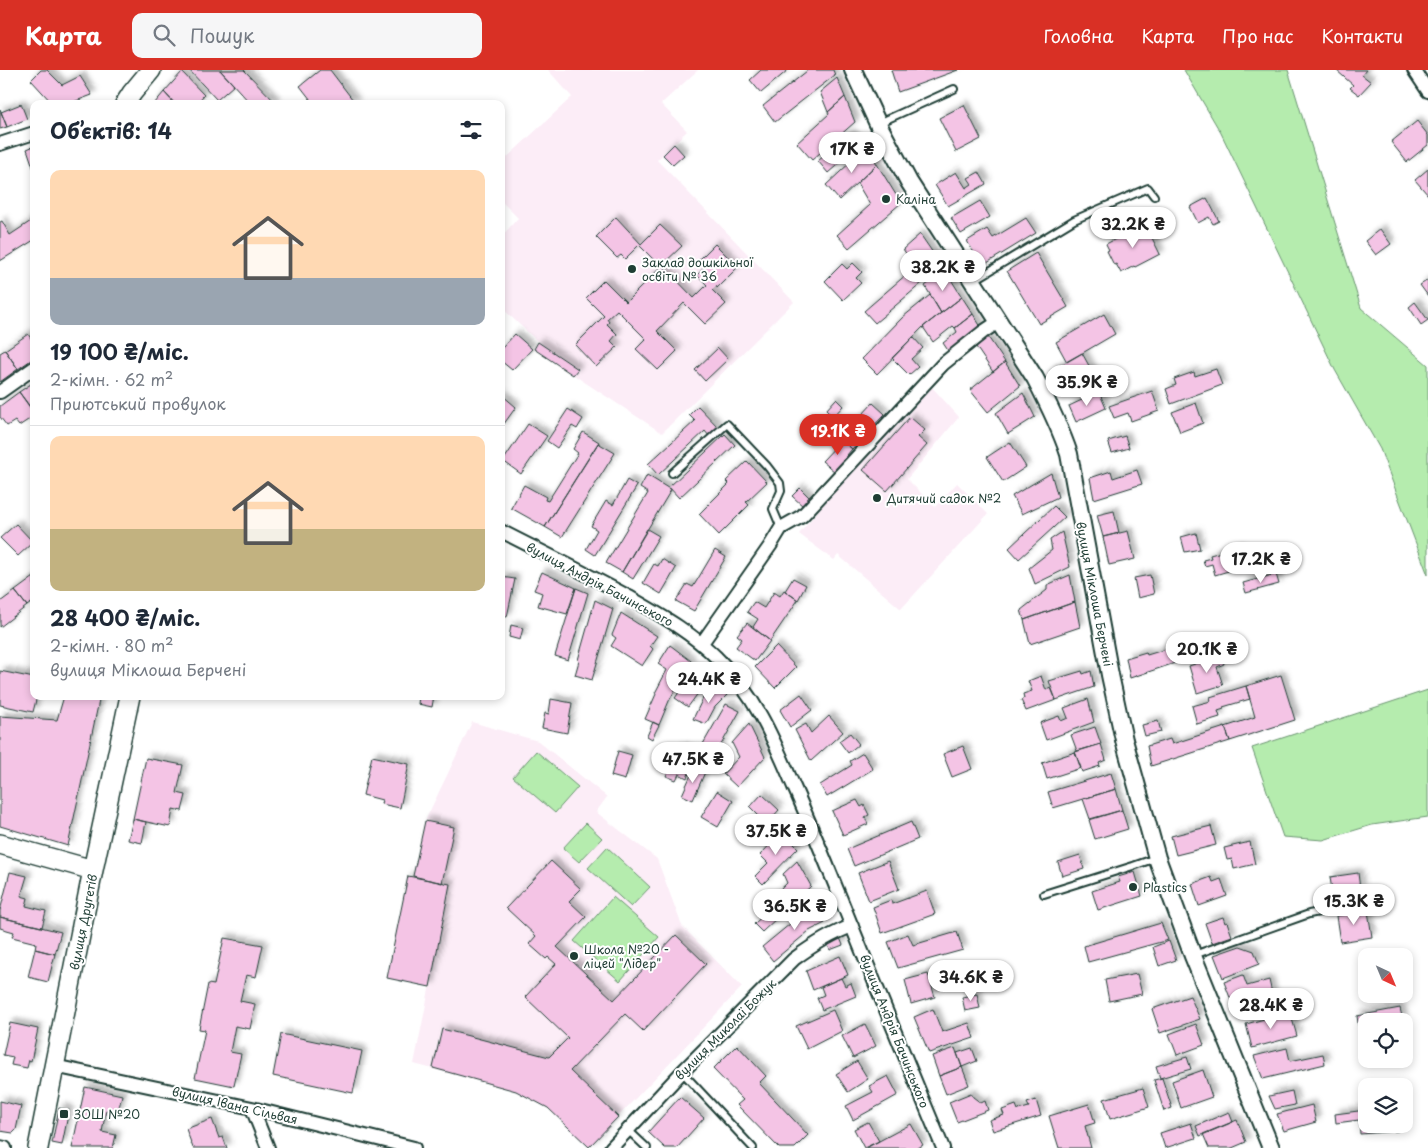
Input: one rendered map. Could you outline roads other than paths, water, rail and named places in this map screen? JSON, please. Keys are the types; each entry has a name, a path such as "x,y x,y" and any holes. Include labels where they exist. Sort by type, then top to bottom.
{"main road":[{"path":"128,100 151,70"},
{"name":"вулиця Другетів","path":"38,1148 93,870 129,700"},
{"path":"0,844 93,870"}],"street":[{"name":"вулиця Міклоша Берчені","path":"853,70 878,124 909,182 1024,360 1061,431 1068,454 1116,703 1157,858 1193,956 1270,1148"},
{"path":"1414,70 1428,91"},
{"path":"0,144 30,134"},
{"path":"702,643 781,528 802,516 943,364 998,322"},
{"path":"0,392 30,371"},
{"name":"вулиця Андрія Бачинського","path":"505,533 662,616 702,643 736,678 762,715 820,846 943,1148"},
{"name":"вулиця Миколаї Божук","path":"611,1148 682,1072 794,959 814,944 852,926"},
{"name":"вулиця Івана Сільвая","path":"54,1066 252,1108 414,1148"},
{"path":"252,1108 268,1148"},
{"path":"0,1147 5,1148"}],"lane":[{"path":"878,124 954,90"},
{"path":"972,281 1074,220 1148,188 1154,196"},
{"path":"672,474 727,424 767,466 780,483 781,490 773,508 781,528"},
{"path":"1044,894 1157,858"},
{"path":"1193,956 1309,914 1329,910"},
{"path":"682,1072 753,1148"},
{"path":"628,1130 647,1148"}],"place":[{"name":"Калiна","path":"886,199"},
{"name":"Заклад дошкільної освіти № 36","path":"632,269"},
{"name":"Дитячий садок №2","path":"877,498"},
{"name":"Plastics","path":"1133,887"},
{"name":"Школа №20 - ліцей \"Лідер\"","path":"574,956"},
{"name":"ЗОШ №20","path":"64,1114"}]}
